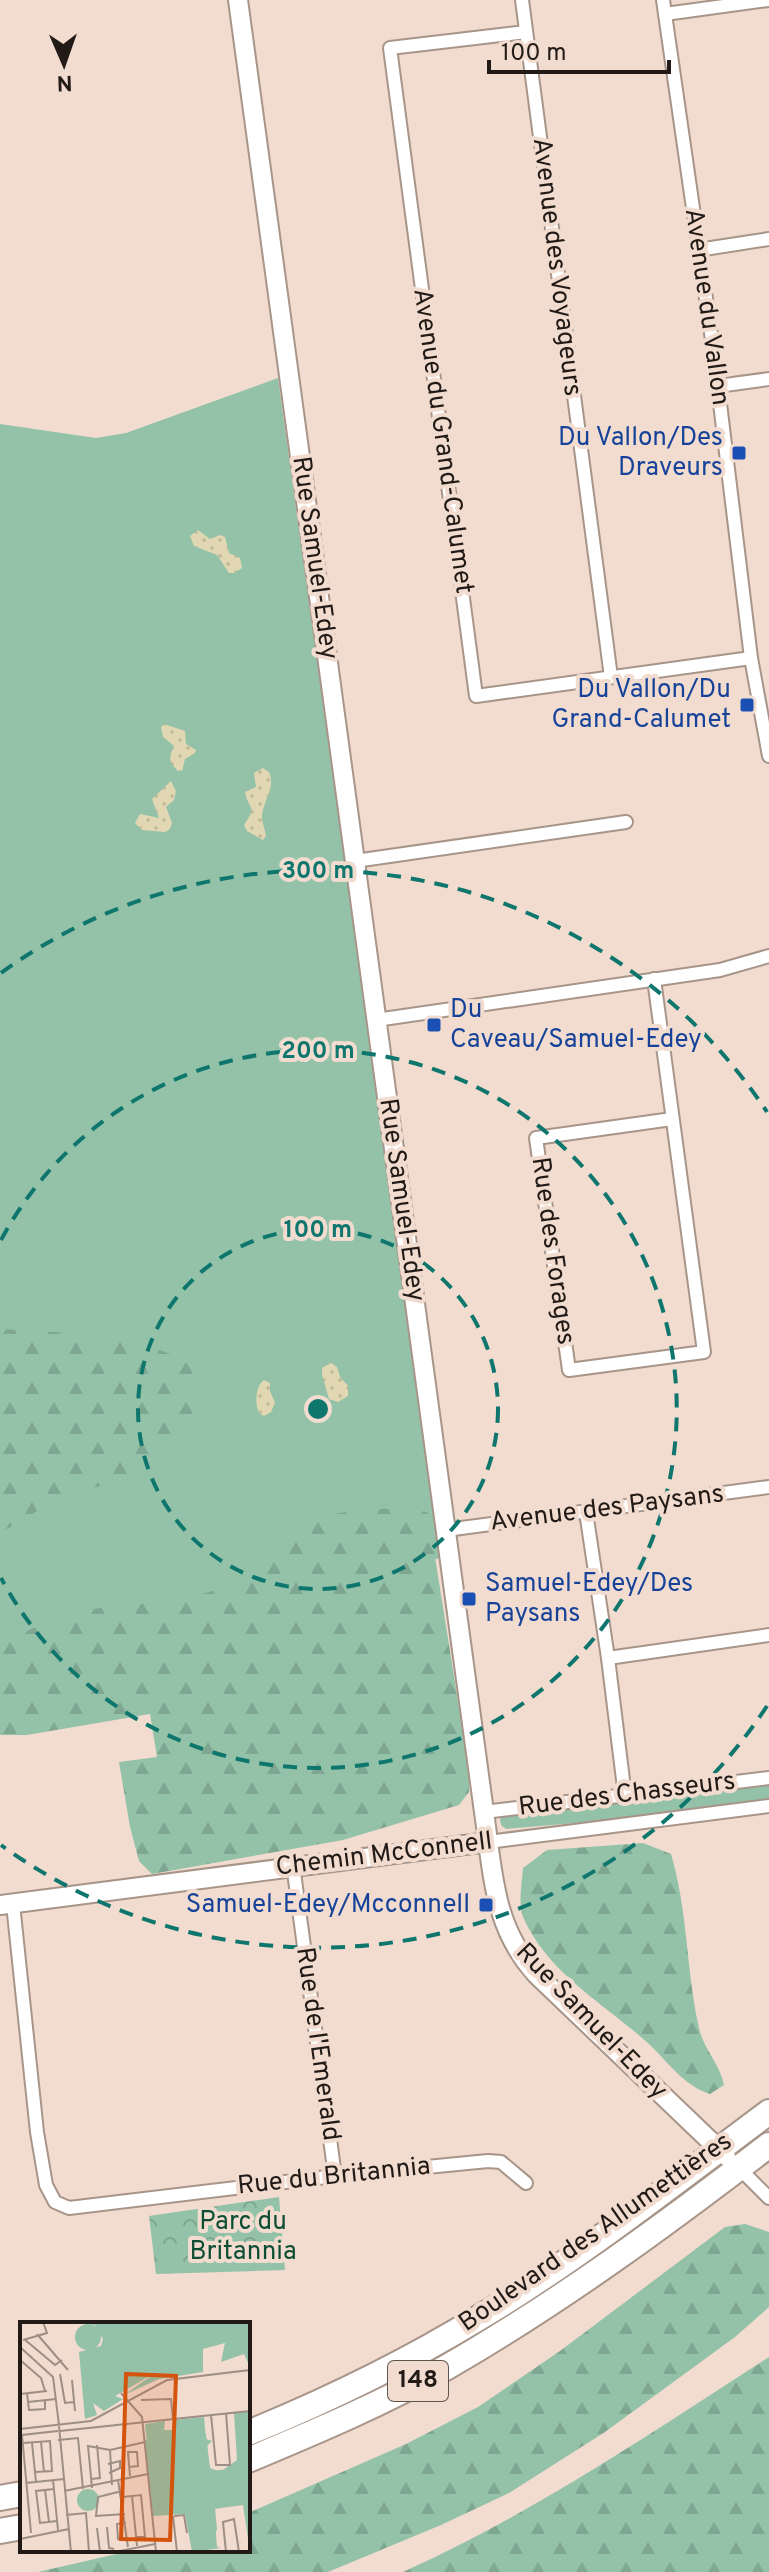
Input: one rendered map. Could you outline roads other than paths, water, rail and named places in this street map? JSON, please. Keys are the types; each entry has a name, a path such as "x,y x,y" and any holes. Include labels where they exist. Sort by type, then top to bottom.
{"highway":[{"name":"Boulevard des Allumettières","path":"250,2432 370,2379 485,2315 769,2112"},
{"name":"Boulevard des Allumettières","path":"250,2459 382,2400 444,2369 503,2334 579,2284 769,2145"},
{"path":"0,2498 20,2494"},
{"path":"0,2531 20,2527"}],"street":[{"name":"Rue Samuel-Edey","path":"238,0 488,1842 502,1917 514,1947 523,1959 769,2198"},
{"name":"Avenue des Voyageurs","path":"522,0 611,677"},
{"name":"Avenue du Vallon","path":"663,0 718,386 751,658 769,754"},
{"path":"665,14 768,0"},
{"name":"Avenue du Grand-Calumet","path":"526,32 390,48 476,696 751,658"},
{"path":"698,250 769,239"},
{"path":"718,386 769,379"},
{"path":"355,861 626,822"},
{"path":"376,1020 730,968 769,956"},
{"name":"Rue des Forages","path":"654,979 704,1352 569,1370 536,1138 672,1119"},
{"name":"Avenue des Paysans","path":"446,1530 769,1487"},
{"path":"586,1512 625,1796"},
{"path":"608,1658 769,1635"},
{"name":"Rue des Chasseurs","path":"484,1812 769,1778"},
{"name":"Chemin McConnell","path":"6,1904 769,1806"},
{"name":"Rue de l'Emerald","path":"293,1865 335,2176"},
{"name":"Rue du Britannia","path":"6,1904 37,2132 46,2185 55,2202 69,2208 488,2161 501,2162 526,2183"}],"place":[{"name":"Du Vallon/Des Draveurs","path":"739,453"},
{"name":"Du Vallon/Du Grand-Calumet","path":"747,705"},
{"name":"Du Caveau/Samuel-Edey","path":"434,1025"},
{"name":"Samuel-Edey/Des Paysans","path":"469,1599"},
{"name":"Samuel-Edey/Mcconnell","path":"486,1905"}],"park label":[{"name":"Parc du Britannia","path":"243,2237"}]}
